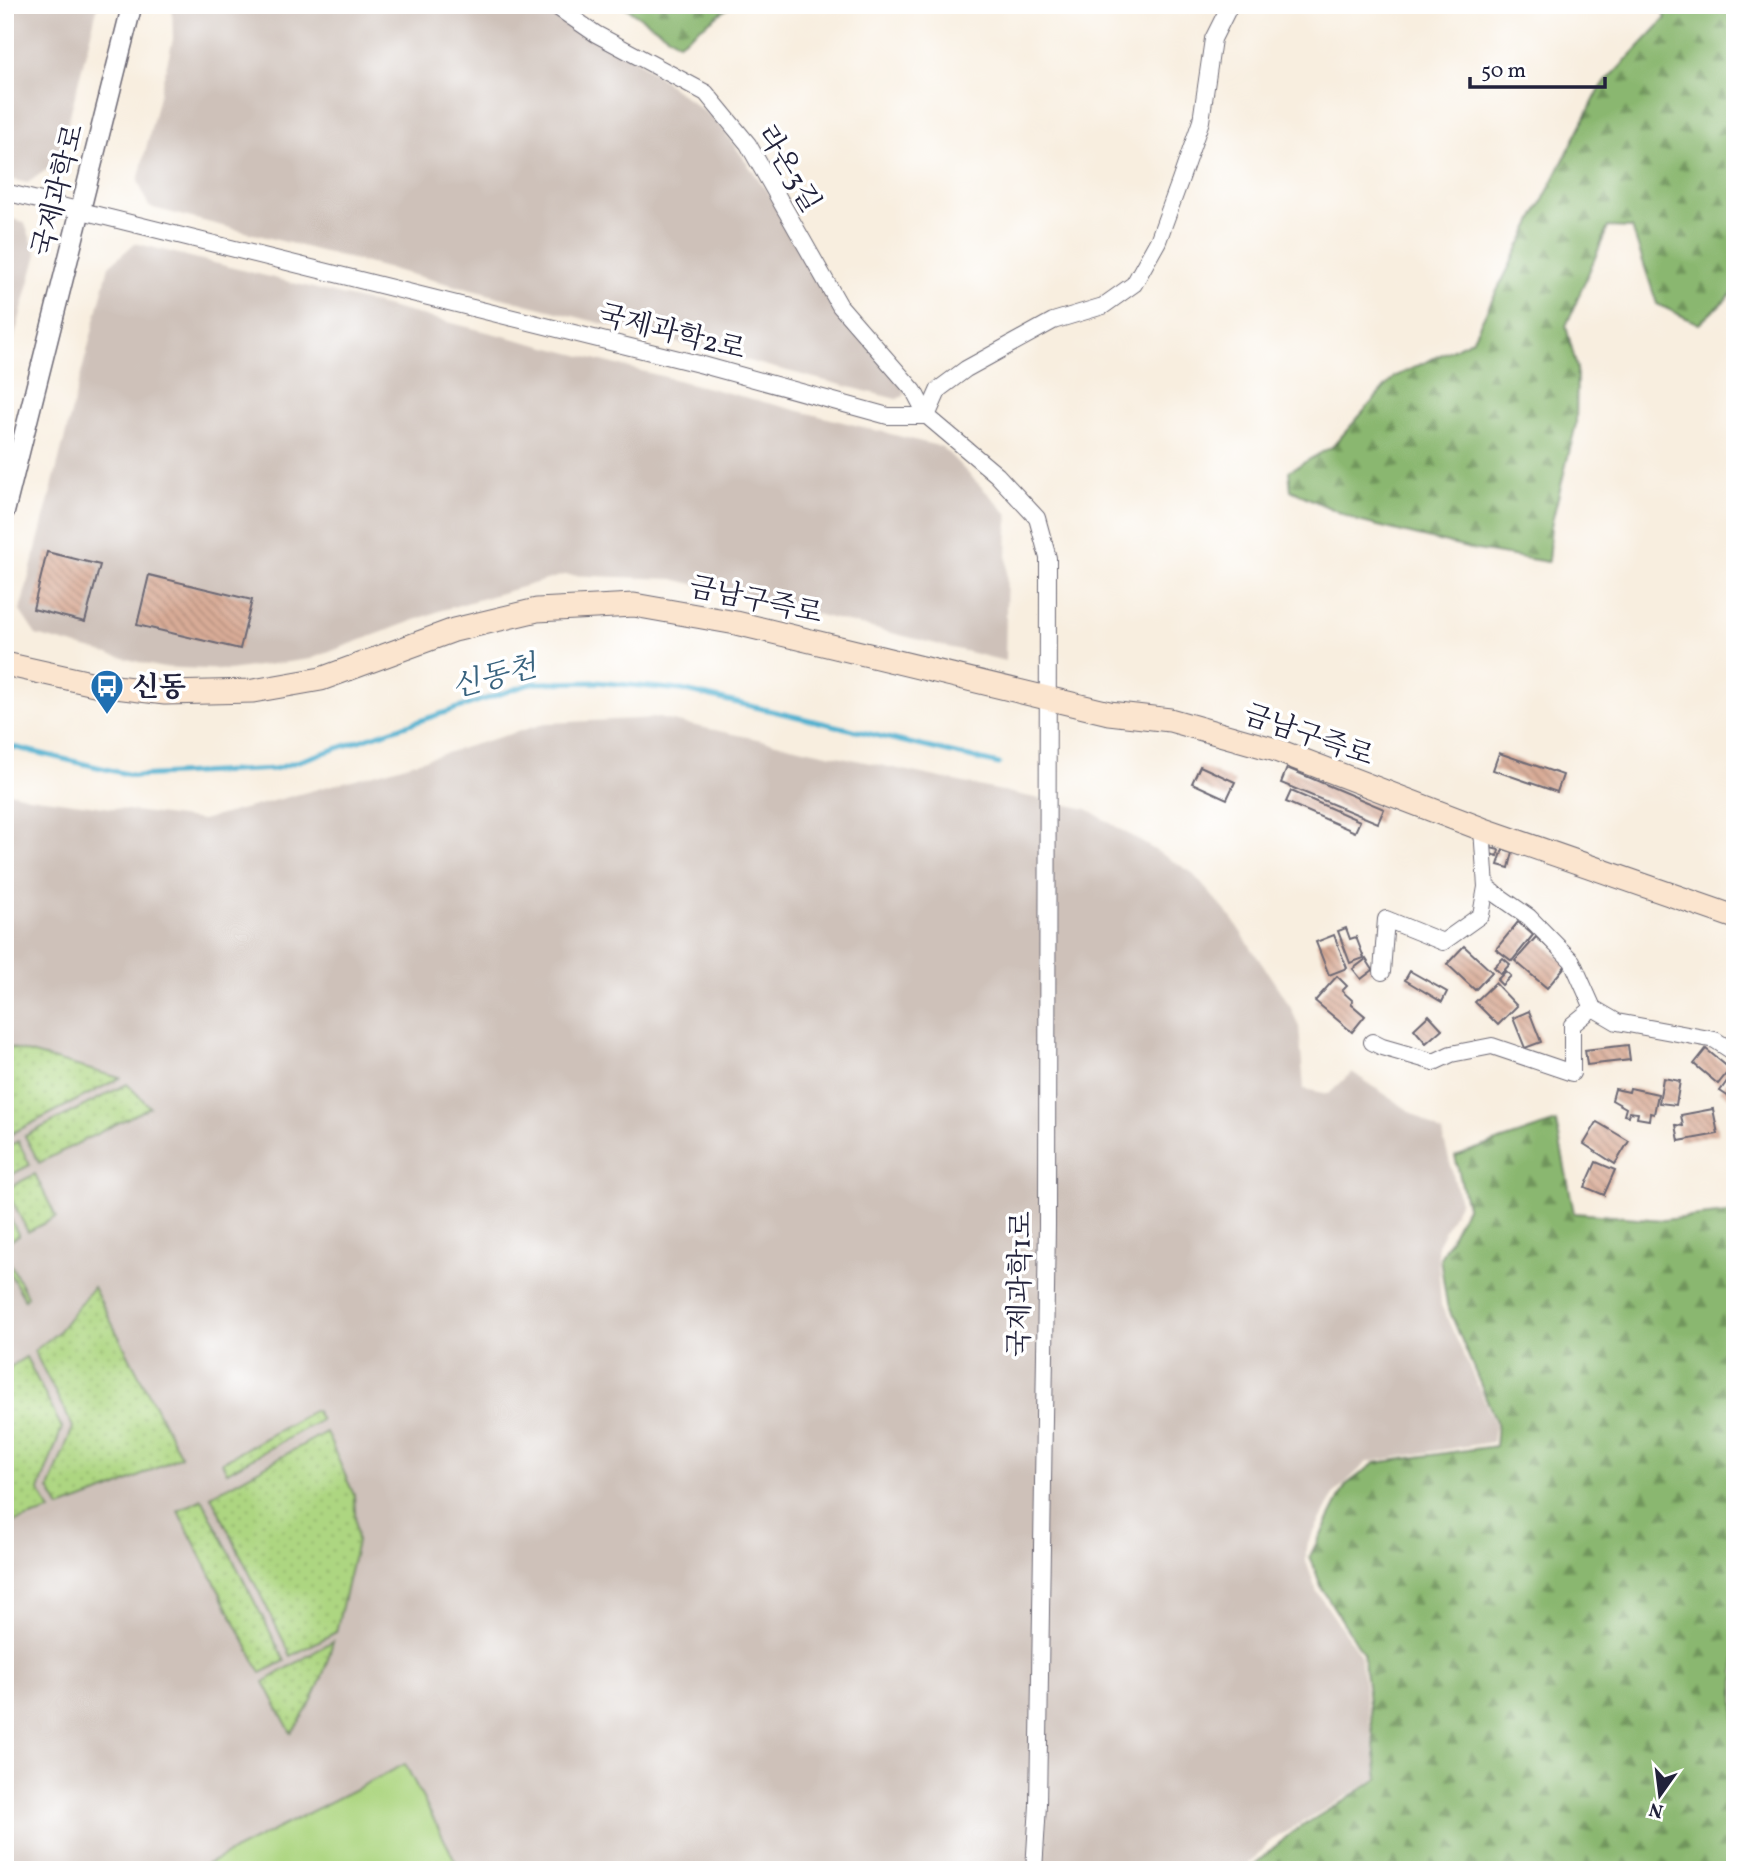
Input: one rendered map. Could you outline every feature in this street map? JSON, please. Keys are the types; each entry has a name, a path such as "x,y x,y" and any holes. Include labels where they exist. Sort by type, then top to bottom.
{"main road":[{"name":"금남구즉로","path":"5,664 99,685 164,693 253,691 321,678 454,629 525,613 634,605 736,623 1109,713 1170,720 1276,750 1482,829 1735,917"}],"street":[{"name":"국제과학로","path":"5,510 132,5"},
{"name":"라온3길","path":"554,5 596,33 706,93 748,144 840,306 914,391 927,416"},
{"path":"1046,699 1048,558 1037,518 997,475 927,416 939,389 966,369 1053,321 1103,306 1134,284 1158,241 1201,121 1213,39 1230,5"},
{"name":"국제과학2로","path":"5,192 689,361 888,416 927,416"},
{"name":"국제과학1로","path":"1034,1870 1038,1805 1041,1432 1047,1225 1046,699"},
{"path":"1382,972 1386,919 1443,942 1481,915 1486,887 1482,829"},
{"path":"1486,887 1529,917 1572,961 1585,996 1593,1008 1617,1021 1715,1040 1735,1053"},
{"path":"1372,1041 1392,1051 1434,1062 1492,1046 1572,1073 1572,1025 1593,1008"}],"shaded area":[{"path":"5,5 98,5 58,162 27,183 5,178"},
{"path":"172,5 565,5 718,122 905,387 904,396 896,399 149,207 138,181 173,39"},
{"path":"5,217 24,222 37,254 5,372"},
{"path":"135,243 942,447 1008,514 1005,661 673,579 564,575 442,610 310,659 229,670 158,667 36,635 20,611 109,266"},
{"path":"658,718 1087,809 1191,872 1230,916 1290,1006 1299,1027 1304,1089 1329,1094 1352,1072 1442,1133 1460,1201 1437,1245 1441,1305 1495,1424 1492,1442 1367,1462 1334,1494 1306,1547 1306,1561 1317,1592 1360,1655 1377,1778 1272,1840 1243,1870 5,1870 5,791 29,797 202,820 389,770 547,723"}],"green space":[{"path":"622,5 732,5 679,43"},
{"path":"1659,5 1735,5 1735,291 1699,324 1657,304 1632,228 1608,227 1566,326 1577,368 1576,424 1551,526 1548,562 1471,549 1358,521 1291,490 1289,471 1333,446 1394,377 1472,340 1600,88 1666,18"},
{"path":"5,1046 120,1078 5,1137"},
{"path":"127,1084 150,1107 39,1163 25,1136"},
{"path":"1556,1122 1574,1213 1663,1220 1735,1212 1735,1870 1248,1870 1291,1833 1378,1779 1363,1653 1322,1589 1310,1556 1346,1485 1375,1463 1495,1446 1497,1424 1447,1305 1440,1258 1467,1206 1455,1156"},
{"path":"18,1141 30,1165 5,1178 5,1148"},
{"path":"35,1174 56,1217 28,1232 6,1189"},
{"path":"5,1207 19,1236 5,1243"},
{"path":"5,1253 27,1296 25,1300 5,1265"},
{"path":"93,1287 181,1456 117,1487 60,1508 49,1489 73,1427 34,1351 57,1333"},
{"path":"26,1357 62,1428 39,1490 50,1511 5,1525 5,1370"},
{"path":"315,1410 321,1420 227,1472 222,1462"},
{"path":"326,1432 354,1495 357,1542 336,1632 291,1656 211,1496"},
{"path":"202,1499 285,1661 261,1673 178,1511"},
{"path":"333,1641 317,1689 291,1733 264,1682"},
{"path":"405,1764 460,1870 196,1870"}],"building":[{"path":"47,552 100,565 85,622 33,609"},
{"path":"149,575 252,600 240,649 137,625"},
{"path":"1499,753 1563,775 1557,792 1493,770"},
{"path":"1200,766 1235,782 1227,799 1192,783"},
{"path":"1287,768 1384,809 1378,823 1281,783"},
{"path":"1291,791 1360,821 1355,832 1286,802"},
{"path":"1491,848 1499,850 1498,856 1490,854"},
{"path":"1503,849 1513,852 1509,868 1498,865"},
{"path":"1518,922 1533,935 1512,961 1496,949"},
{"path":"1346,928 1350,939 1356,937 1364,958 1350,963 1338,931"},
{"path":"1334,935 1347,968 1329,975 1316,942"},
{"path":"1536,937 1567,964 1547,988 1515,961"},
{"path":"1464,946 1492,972 1475,990 1447,964"},
{"path":"1503,958 1510,964 1501,974 1494,967"},
{"path":"1366,959 1373,970 1361,979 1353,969"},
{"path":"1410,971 1447,992 1442,1002 1405,980"},
{"path":"1506,971 1511,976 1502,985 1497,980"},
{"path":"1337,976 1347,986 1342,991 1353,1001 1351,1004 1365,1016 1352,1032 1315,1001"},
{"path":"1495,983 1517,1006 1498,1025 1475,1002"},
{"path":"1529,1011 1541,1042 1525,1048 1513,1018"},
{"path":"1429,1015 1442,1029 1426,1043 1414,1029"},
{"path":"1628,1045 1630,1060 1587,1065 1585,1050"},
{"path":"1706,1049 1730,1069 1718,1084 1694,1064"},
{"path":"1735,1070 1735,1101 1720,1091"},
{"path":"1663,1078 1680,1081 1676,1105 1659,1103"},
{"path":"1630,1088 1658,1094 1654,1114 1650,1113 1649,1120 1637,1118 1638,1113 1629,1112 1628,1116 1624,1115 1626,1108 1612,1100 1615,1089 1629,1092"},
{"path":"1713,1109 1718,1134 1679,1141 1676,1125 1683,1126 1681,1115"},
{"path":"1597,1122 1629,1141 1615,1164 1584,1144"},
{"path":"1596,1162 1615,1170 1604,1195 1585,1187"}],"waterway":[{"name":"신동천","path":"5,745 135,776 275,769 533,683 597,682 682,690 999,764"}],"place":[{"name":"신동","path":"107,716"}]}
